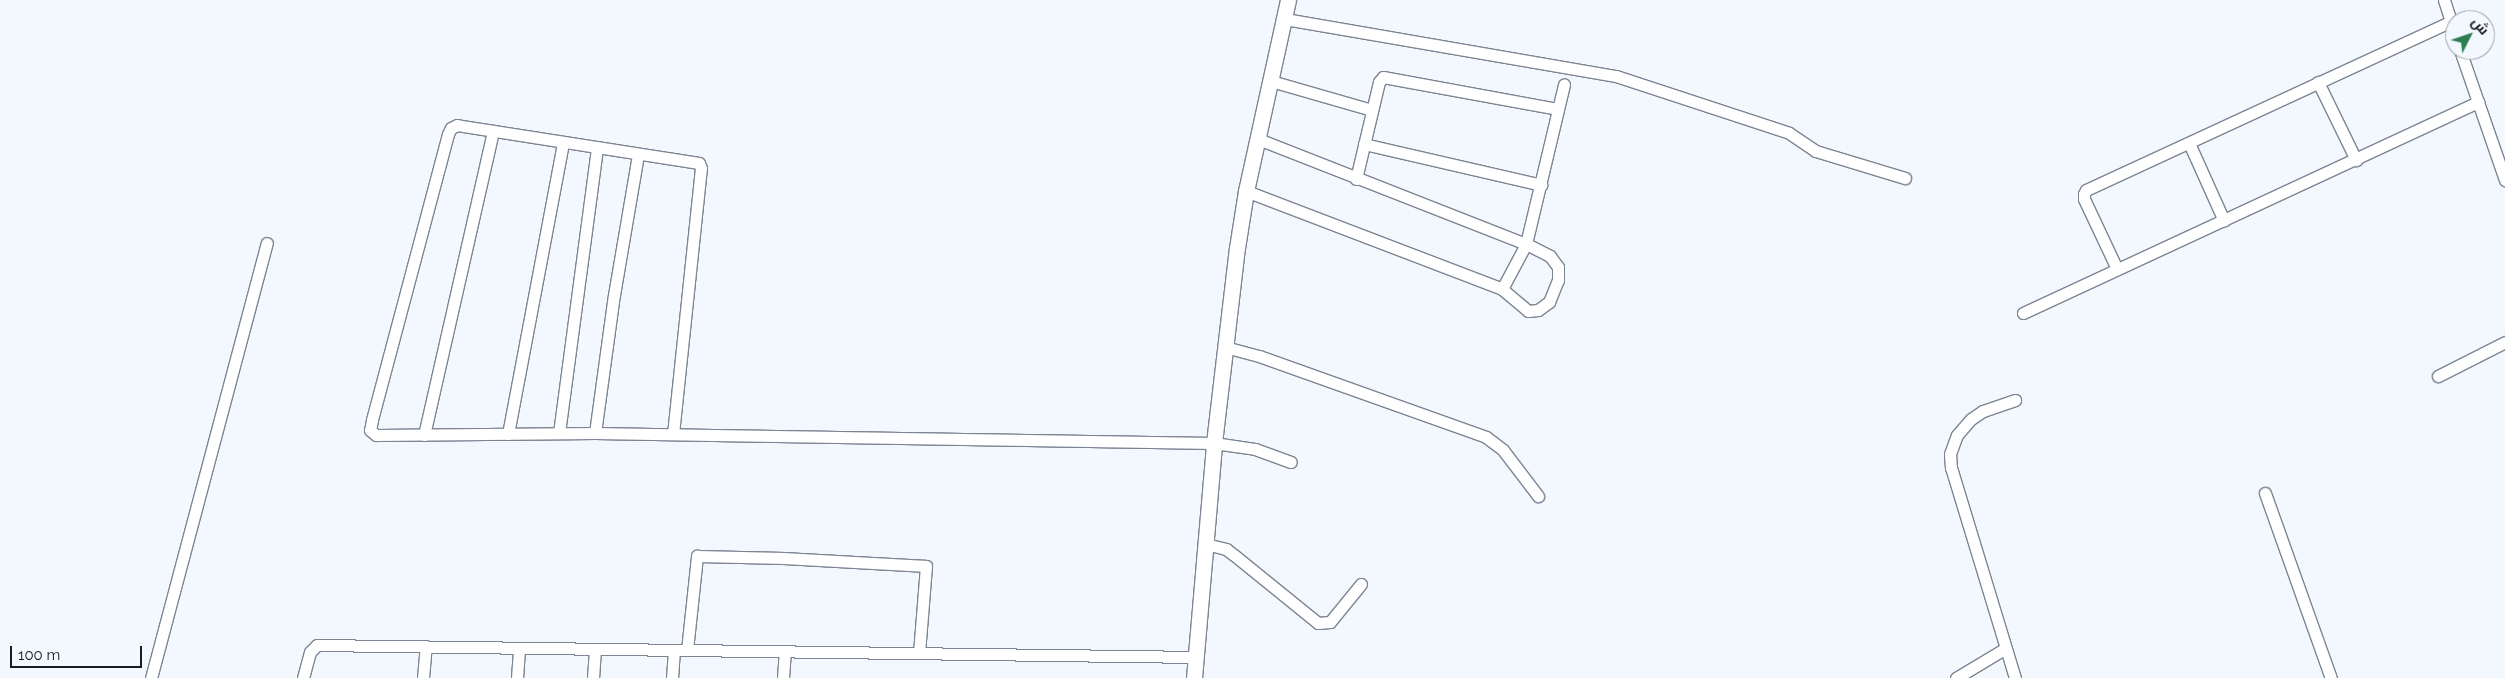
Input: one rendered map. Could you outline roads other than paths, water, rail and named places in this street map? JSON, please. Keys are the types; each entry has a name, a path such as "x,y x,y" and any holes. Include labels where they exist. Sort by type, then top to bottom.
{"main road":[{"path":"1194,678 1214,443 1246,191 1288,0"}],"street":[{"path":"1285,19 1610,75 1789,133 1816,151 1905,178"},
{"path":"2117,269 2084,199 2084,192 2445,24"},
{"path":"2463,60 2505,180"},
{"path":"1356,179 1379,82 1383,77 1557,109"},
{"path":"1271,81 1372,110"},
{"path":"2318,82 2356,160"},
{"path":"1502,289 1526,244 1564,84"},
{"path":"2023,313 2478,102"},
{"path":"673,434 701,168 699,163 638,155 456,125 451,128 370,430 376,435 595,433 1214,443 1255,449 1291,462"},
{"path":"424,435 493,131"},
{"path":"1246,191 1502,289 1528,310 1538,310 1549,302 1558,280 1558,267 1550,256 1526,244 1258,140"},
{"path":"508,434 563,143"},
{"path":"2189,143 2224,221"},
{"path":"1364,144 1541,184"},
{"path":"559,434 597,148"},
{"path":"595,433 614,295 638,155"},
{"path":"151,678 267,243"},
{"path":"2438,376 2505,342"},
{"path":"1225,347 1296,368 1486,437 1503,450 1538,496"},
{"path":"2014,678 1951,468 1950,454 1957,435 1971,419 1982,411 2015,400"},
{"path":"2265,493 2331,678"},
{"path":"1206,544 1226,549 1318,623 1330,622 1361,584"},
{"path":"687,650 697,556 706,556 784,558 926,566 919,653"},
{"path":"303,678 310,652 318,645 1196,657"},
{"path":"424,678 426,646"},
{"path":"517,678 519,648"},
{"path":"593,678 595,648"},
{"path":"1956,678 2006,648"},
{"path":"672,678 674,650"},
{"path":"783,678 785,651"}]}
